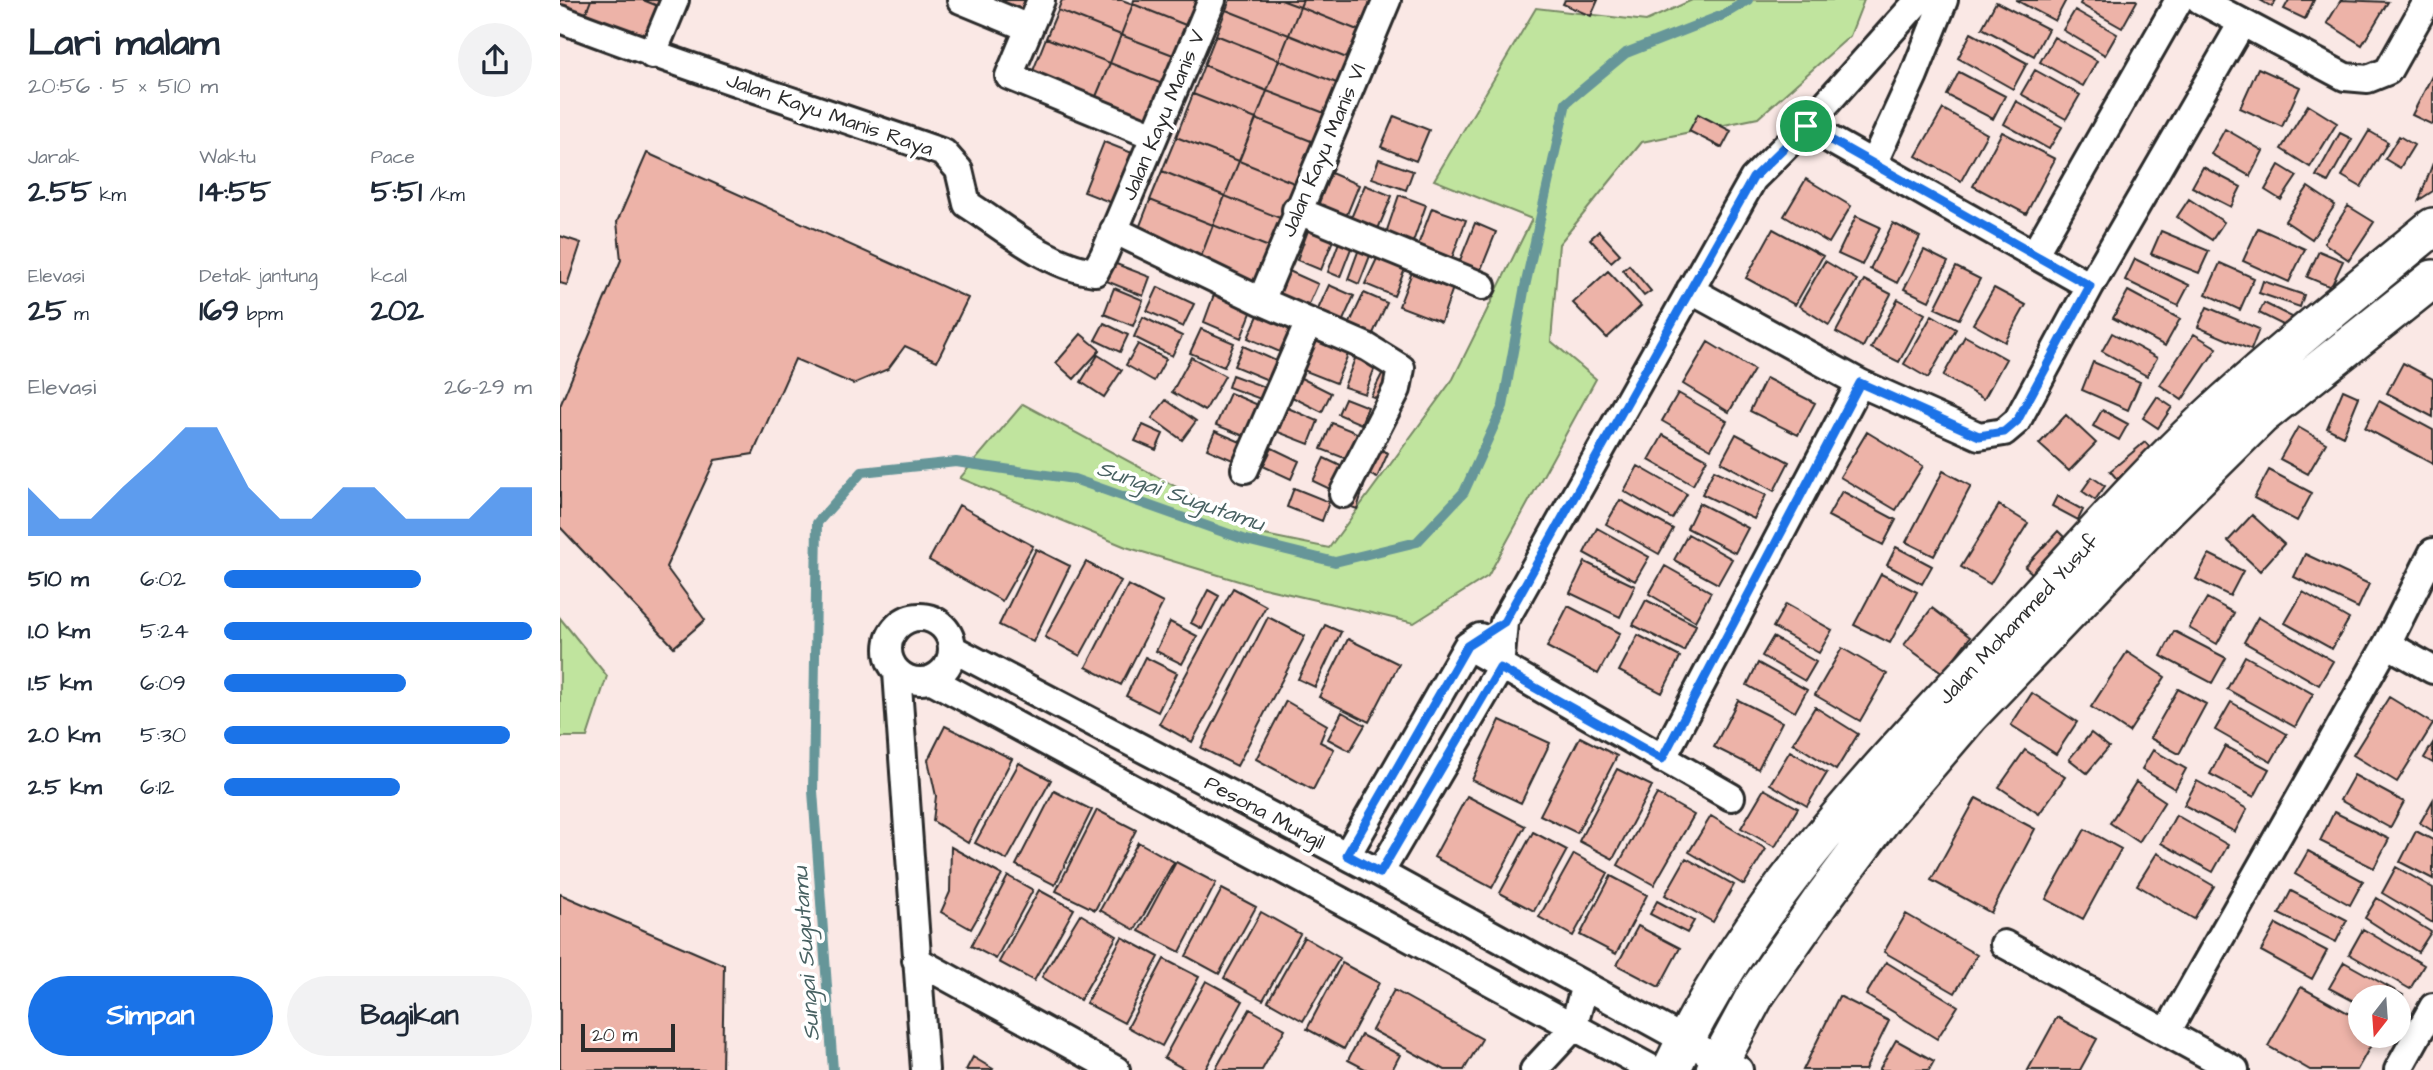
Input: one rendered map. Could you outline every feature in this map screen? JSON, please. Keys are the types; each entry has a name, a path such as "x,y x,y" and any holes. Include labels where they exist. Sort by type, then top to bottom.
{"main road":[{"name":"Jalan Mohammed Yusuf","path":"1678,1055 1723,973 1774,903 1849,806 1933,710 2147,481 2234,394 2433,227"},
{"name":"Jalan Mohammed Yusuf","path":"1729,1068 1756,994 1888,811 1969,716 2168,508 2261,416 2433,279"}],"street":[{"path":"652,55 675,0"},
{"path":"961,0 1029,28"},
{"path":"1041,0 1009,76 1154,136"},
{"name":"Jalan Kayu Manis V","path":"1114,230 1212,0"},
{"name":"Jalan Kayu Manis VI","path":"1261,301 1296,210 1387,0"},
{"path":"1380,873 1500,668 1504,622 1753,178 1806,126 1919,0"},
{"path":"1873,164 1914,75 1944,0"},
{"path":"2035,253 2179,0"},
{"path":"2200,0 2345,77 2368,79 2388,71 2428,0"},
{"name":"Jalan Kayu Manis Raya","path":"560,19 652,55 944,153 959,170 967,204 1076,270 1095,271 1114,230"},
{"path":"1690,290 1860,383 1979,436 2004,432 2017,421 2090,286 2242,23"},
{"path":"1806,126 2090,286"},
{"path":"1296,210 1482,286"},
{"path":"1114,230 1261,301 1367,347 1401,368 1397,389 1343,494"},
{"path":"1245,470 1309,322"},
{"path":"1662,759 1860,383"},
{"path":"2167,1032 2387,643 2433,552"},
{"path":"918,617 938,622 946,629 953,649 945,670 932,680 910,680 897,672 891,663 888,643 899,625 918,617"},
{"path":"1347,855 1467,646 1504,622"},
{"path":"2387,643 2433,670"},
{"path":"1467,646 1500,668 1731,797"},
{"name":"Pesona Mungil","path":"953,649 1347,855 1586,985 1678,1055 1729,1068"},
{"path":"897,672 925,1070"},
{"name":"Pesona Mungil","path":"932,680 1654,1070"},
{"path":"2004,944 2235,1070"},
{"path":"916,960 1116,1070"},
{"path":"1534,1070 1573,1028 1586,985"},
{"path":"2398,1070 2433,1007"}],"green space":[{"path":"1692,0 1864,0 1850,36 1758,118 1642,142 1559,244 1551,341 1596,379 1488,576 1414,623 1255,586 1126,547 960,478 1023,404 1265,535 1329,548 1453,379 1532,219 1434,180 1536,8 1646,21"},
{"path":"560,618 607,676 587,737 560,737"}],"building":[{"path":"560,0 591,0 584,18 560,9"},
{"path":"591,0 643,0 658,6 644,42 584,18"},
{"path":"643,0 660,0 658,6"},
{"path":"999,0 1027,0 1023,10"},
{"path":"1062,0 1122,0 1133,4 1121,35 1058,10"},
{"path":"1134,0 1195,0 1203,3 1193,28 1133,4"},
{"path":"1230,0 1281,0 1300,7 1289,35 1226,10"},
{"path":"1281,0 1303,0 1300,7"},
{"path":"1303,0 1372,1 1360,31 1300,7"},
{"path":"1565,0 1598,0 1591,16 1563,4"},
{"path":"2016,0 2066,0 2055,21"},
{"path":"2082,0 2137,1 2122,28 2080,4"},
{"path":"2260,0 2276,0 2272,7"},
{"path":"2289,0 2314,0 2305,19 2284,9"},
{"path":"2341,0 2388,2 2362,45 2327,23"},
{"path":"1996,2 2048,29 2034,56 1982,28"},
{"path":"1133,4 1193,28 1181,58 1121,35"},
{"path":"1300,7 1360,31 1349,59 1289,35"},
{"path":"1058,10 1121,35 1110,63 1046,38"},
{"path":"1226,10 1289,35 1279,60 1216,35"},
{"path":"2075,10 2117,34 2105,55 2063,30"},
{"path":"1971,33 2027,63 2013,89 1958,58"},
{"path":"1121,35 1181,58 1170,87 1110,63"},
{"path":"1216,35 1279,60 1267,91 1204,65"},
{"path":"1289,35 1349,59 1339,84 1279,60"},
{"path":"2054,37 2097,61 2083,86 2040,62"},
{"path":"1046,38 1110,63 1092,106 1029,81"},
{"path":"1279,60 1339,84 1327,114 1267,91"},
{"path":"1110,63 1170,87 1153,130 1092,106"},
{"path":"1204,65 1267,91 1256,119 1193,94"},
{"path":"2258,68 2300,87 2282,127 2240,108"},
{"path":"2035,70 2080,95 2066,119 2021,94"},
{"path":"1959,72 2005,96 1993,119 1947,95"},
{"path":"2433,76 2433,125 2412,115"},
{"path":"1267,91 1327,114 1316,143 1256,119"},
{"path":"1193,94 1256,119 1239,161 1176,137"},
{"path":"2016,101 2062,127 2049,149 2004,124"},
{"path":"2308,105 2337,123 2310,167 2281,149"},
{"path":"1943,109 1987,134 1961,181 1916,156"},
{"path":"1698,114 1731,131 1722,148 1689,131"},
{"path":"1394,116 1429,130 1416,161 1381,147"},
{"path":"1256,119 1316,143 1299,185 1239,161"},
{"path":"2225,129 2263,151 2250,176 2211,154"},
{"path":"2369,131 2388,142 2361,187 2342,176"},
{"path":"2002,132 2055,159 2026,214 1973,186"},
{"path":"2340,133 2352,139 2328,182 2316,176"},
{"path":"2399,136 2414,145 2400,168 2385,159"},
{"path":"1176,137 1239,161 1225,196 1162,171"},
{"path":"1104,142 1140,156 1120,206 1084,192"},
{"path":"647,153 968,298 937,361 905,346 888,369 853,384 795,359 753,454 715,460 666,567 705,620 674,647 560,527 560,406 621,260 617,222"},
{"path":"1379,159 1413,171 1406,190 1372,178"},
{"path":"1239,161 1299,185 1285,220 1225,196"},
{"path":"2433,163 2433,191 2419,200"},
{"path":"2279,165 2297,176 2281,200 2265,190"},
{"path":"2203,167 2241,187 2231,207 2192,187"},
{"path":"1162,171 1225,196 1213,225 1150,200"},
{"path":"1331,173 1359,185 1346,217 1318,205"},
{"path":"1806,179 1851,206 1829,243 1784,216"},
{"path":"1365,185 1392,196 1378,229 1351,218"},
{"path":"2308,187 2335,205 2312,239 2285,221"},
{"path":"1399,195 1426,205 1413,242 1386,233"},
{"path":"1225,196 1285,220 1274,249 1213,225"},
{"path":"2189,199 2224,222 2212,240 2177,217"},
{"path":"1150,200 1213,225 1199,262 1136,236"},
{"path":"2348,206 2374,222 2349,260 2324,243"},
{"path":"1432,208 1466,220 1452,258 1418,245"},
{"path":"1856,216 1880,227 1862,265 1838,254"},
{"path":"1312,220 1337,230 1321,270 1297,260"},
{"path":"1475,223 1496,232 1480,272 1459,263"},
{"path":"1893,223 1920,237 1897,283 1870,269"},
{"path":"1213,225 1274,249 1260,285 1199,262"},
{"path":"2258,228 2305,249 2289,282 2243,261"},
{"path":"1773,229 1823,256 1795,305 1746,278"},
{"path":"1599,231 1620,254 1611,262 1590,239"},
{"path":"2161,231 2209,251 2199,273 2151,254"},
{"path":"1342,234 1355,238 1340,277 1328,272"},
{"path":"560,236 581,243 567,285 560,283"},
{"path":"1363,238 1375,243 1359,284 1348,279"},
{"path":"1381,250 1408,262 1394,296 1365,284"},
{"path":"1924,250 1948,262 1929,301 1904,289"},
{"path":"2319,251 2343,261 2331,287 2307,277"},
{"path":"2135,259 2189,285 2178,306 2125,280"},
{"path":"1825,261 1857,280 1829,325 1799,306"},
{"path":"1111,262 1150,277 1143,296 1104,280"},
{"path":"2220,263 2254,278 2240,310 2206,294"},
{"path":"1629,265 1651,291 1644,296 1623,270"},
{"path":"1414,267 1455,282 1441,322 1399,306"},
{"path":"1956,267 1980,279 1959,319 1935,308"},
{"path":"1289,271 1318,284 1306,311 1278,299"},
{"path":"1608,271 1641,306 1607,338 1573,303"},
{"path":"1864,280 1891,294 1863,347 1836,332"},
{"path":"2263,281 2304,295 2300,307 2259,293"},
{"path":"1329,285 1354,296 1340,327 1315,316"},
{"path":"1158,287 1194,304 1183,327 1147,311"},
{"path":"1114,288 1143,300 1133,326 1104,314"},
{"path":"1994,288 2026,305 2005,342 1973,324"},
{"path":"1216,289 1254,305 1241,338 1204,322"},
{"path":"2128,291 2180,319 2165,346 2113,318"},
{"path":"1364,293 1387,303 1371,338 1348,327"},
{"path":"1898,299 1925,314 1899,362 1871,348"},
{"path":"2264,303 2294,318 2289,328 2259,313"},
{"path":"2207,307 2259,329 2251,350 2198,327"},
{"path":"1260,311 1301,328 1289,356 1248,338"},
{"path":"1932,315 1956,329 1928,378 1904,364"},
{"path":"1143,317 1182,336 1172,356 1134,337"},
{"path":"1104,323 1128,335 1120,352 1095,340"},
{"path":"1201,329 1234,343 1224,367 1190,353"},
{"path":"1314,329 1352,345 1336,383 1298,368"},
{"path":"2112,333 2157,358 2147,376 2102,351"},
{"path":"1081,334 1100,350 1074,379 1056,363"},
{"path":"2194,334 2217,348 2182,400 2160,385"},
{"path":"1965,336 2006,359 1984,399 1943,376"},
{"path":"1708,342 1754,370 1729,412 1683,384"},
{"path":"1138,344 1166,359 1154,381 1126,365"},
{"path":"1243,346 1283,364 1275,383 1234,366"},
{"path":"1358,351 1378,359 1365,394 1344,387"},
{"path":"1098,355 1122,370 1104,397 1081,382"},
{"path":"1191,357 1225,376 1205,411 1172,392"},
{"path":"2093,362 2140,382 2128,410 2082,390"},
{"path":"2403,363 2433,379 2433,417 2387,393"},
{"path":"1383,372 1393,377 1381,400 1371,396"},
{"path":"1232,375 1270,389 1266,401 1228,387"},
{"path":"1299,377 1331,393 1322,412 1290,396"},
{"path":"1766,378 1815,403 1798,435 1750,411"},
{"path":"2343,390 2359,397 2343,436 2327,428"},
{"path":"1230,393 1263,407 1249,438 1216,425"},
{"path":"1678,393 1727,421 1711,449 1662,421"},
{"path":"2157,397 2172,407 2158,428 2143,418"},
{"path":"1345,398 1368,407 1361,424 1338,414"},
{"path":"1166,400 1196,421 1182,440 1152,418"},
{"path":"2379,401 2433,430 2433,464 2365,428"},
{"path":"1288,408 1318,421 1309,444 1278,432"},
{"path":"2102,410 2128,424 2119,440 2093,426"},
{"path":"2066,415 2096,443 2069,471 2039,444"},
{"path":"1332,423 1362,435 1352,461 1321,449"},
{"path":"1143,425 1163,434 1156,450 1135,441"},
{"path":"2298,427 2326,443 2308,474 2280,459"},
{"path":"1215,431 1250,446 1242,464 1207,449"},
{"path":"1867,432 1923,466 1896,510 1840,477"},
{"path":"1736,434 1789,462 1774,491 1721,462"},
{"path":"1663,435 1707,459 1693,485 1649,460"},
{"path":"2145,442 2152,450 2117,479 2110,471"},
{"path":"1372,446 1388,453 1377,478 1362,471"},
{"path":"1272,448 1299,461 1291,479 1263,466"},
{"path":"1324,458 1345,468 1334,491 1313,481"},
{"path":"1638,466 1687,494 1672,519 1624,491"},
{"path":"1714,470 1766,495 1754,519 1702,494"},
{"path":"2269,470 2312,493 2297,521 2254,498"},
{"path":"1943,471 1971,486 1934,556 1906,542"},
{"path":"2092,477 2105,486 2095,500 2082,491"},
{"path":"1353,482 1364,486 1357,509 1346,505"},
{"path":"1294,488 1329,502 1322,521 1287,507"},
{"path":"1842,491 1896,520 1883,545 1828,516"},
{"path":"2057,496 2083,510 2078,520 2052,506"},
{"path":"1620,500 1673,529 1659,554 1606,524"},
{"path":"1699,503 1748,528 1735,553 1687,528"},
{"path":"959,505 1033,546 1002,601 929,560"},
{"path":"1999,505 2028,523 1990,584 1961,567"},
{"path":"2252,515 2284,544 2260,571 2228,541"},
{"path":"1597,528 1649,557 1635,581 1584,553"},
{"path":"2058,531 2066,539 2033,574 2025,567"},
{"path":"1688,534 1732,559 1718,584 1674,560"},
{"path":"1896,547 1932,566 1922,584 1887,565"},
{"path":"1036,549 1070,566 1033,642 999,625"},
{"path":"2209,554 2243,571 2230,596 2196,579"},
{"path":"2305,554 2369,584 2358,608 2294,577"},
{"path":"1086,562 1121,581 1080,656 1045,637"},
{"path":"1585,562 1635,586 1620,617 1570,593"},
{"path":"1665,566 1711,592 1695,621 1649,594"},
{"path":"1881,574 1917,592 1890,643 1854,625"},
{"path":"1128,585 1163,603 1121,685 1086,667"},
{"path":"1233,588 1266,606 1192,742 1159,724"},
{"path":"1208,590 1219,596 1202,629 1191,623"},
{"path":"2303,592 2349,619 2332,649 2285,623"},
{"path":"2207,598 2234,613 2217,644 2189,628"},
{"path":"1646,600 1696,625 1684,651 1633,625"},
{"path":"1786,604 1832,630 1819,653 1773,627"},
{"path":"1568,606 1620,633 1598,674 1547,647"},
{"path":"1932,608 1970,637 1943,673 1904,645"},
{"path":"1268,617 1305,636 1237,766 1201,748"},
{"path":"2258,617 2333,661 2319,685 2244,642"},
{"path":"1170,622 1197,636 1182,664 1156,651"},
{"path":"1325,625 1341,632 1315,687 1298,679"},
{"path":"2174,631 2226,658 2212,683 2161,656"},
{"path":"1638,635 1680,657 1662,693 1619,671"},
{"path":"1773,637 1816,662 1805,681 1762,656"},
{"path":"1348,639 1399,664 1369,722 1319,697"},
{"path":"1842,648 1887,674 1860,721 1815,695"},
{"path":"2127,652 2165,677 2129,732 2091,707"},
{"path":"2245,656 2313,694 2295,727 2227,689"},
{"path":"1145,657 1177,673 1158,712 1126,696"},
{"path":"1758,663 1807,690 1795,712 1747,685"},
{"path":"2178,689 2206,704 2179,754 2150,738"},
{"path":"2032,693 2077,722 2056,754 2011,725"},
{"path":"2389,697 2433,724 2397,782 2353,755"},
{"path":"1738,700 1782,722 1758,769 1714,747"},
{"path":"1286,701 1327,725 1320,742 1334,749 1313,790 1256,759"},
{"path":"2231,702 2287,734 2271,762 2215,730"},
{"path":"1815,707 1858,734 1836,770 1793,743"},
{"path":"1342,712 1365,725 1350,751 1328,739"},
{"path":"1500,720 1550,743 1521,803 1472,780"},
{"path":"945,726 1012,759 968,843 933,821 936,796 928,760"},
{"path":"2091,733 2109,747 2087,773 2069,759"},
{"path":"1580,737 1617,756 1577,833 1540,815"},
{"path":"2433,743 2433,763 2424,758"},
{"path":"2225,746 2269,769 2254,797 2210,774"},
{"path":"2025,750 2065,777 2039,814 1999,787"},
{"path":"2153,750 2186,769 2175,789 2142,769"},
{"path":"1790,751 1827,773 1807,806 1770,784"},
{"path":"1019,763 1051,780 1007,860 975,843"},
{"path":"1617,769 1652,786 1613,859 1579,841"},
{"path":"2354,775 2404,802 2390,828 2340,800"},
{"path":"2197,781 2247,809 2235,832 2184,805"},
{"path":"2136,782 2165,801 2139,842 2110,823"},
{"path":"1764,789 1798,808 1775,847 1741,828"},
{"path":"1054,791 1092,810 1055,885 1016,865"},
{"path":"1657,794 1694,815 1654,885 1618,865"},
{"path":"1467,796 1525,826 1492,888 1434,857"},
{"path":"1976,798 2035,829 1991,913 1931,880"},
{"path":"2433,800 2433,831 2420,823"},
{"path":"1097,810 1136,830 1095,910 1056,891"},
{"path":"2334,812 2389,839 2374,868 2320,841"},
{"path":"2176,815 2228,845 2213,872 2161,843"},
{"path":"1711,816 1766,849 1744,885 1689,852"},
{"path":"2085,829 2121,849 2083,919 2046,899"},
{"path":"2416,831 2433,840 2433,879 2400,862"},
{"path":"1533,832 1567,850 1534,911 1500,893"},
{"path":"1138,842 1174,862 1135,930 1100,910"},
{"path":"951,847 1002,875 971,929 941,912 950,892"},
{"path":"2308,851 2363,881 2350,905 2295,874"},
{"path":"2157,853 2214,886 2194,919 2137,885"},
{"path":"1574,854 1608,873 1573,936 1539,917"},
{"path":"1686,858 1734,885 1713,922 1665,895"},
{"path":"1176,862 1216,883 1180,952 1139,931"},
{"path":"2396,867 2433,888 2433,923 2382,893"},
{"path":"1008,876 1033,890 996,959 971,946"},
{"path":"1611,876 1647,895 1616,954 1580,935"},
{"path":"1222,889 1256,907 1219,974 1186,956"},
{"path":"1039,890 1074,909 1034,981 999,962"},
{"path":"2291,891 2347,920 2336,942 2279,914"},
{"path":"560,894 724,965 722,1070 560,1070"},
{"path":"2377,898 2431,932 2418,952 2365,918"},
{"path":"1657,901 1694,921 1687,933 1650,914"},
{"path":"1261,912 1300,934 1263,1000 1224,978"},
{"path":"1080,914 1117,936 1080,1000 1042,977"},
{"path":"1906,914 1977,955 1955,993 1884,952"},
{"path":"2276,924 2327,951 2312,979 2261,951"},
{"path":"1638,926 1680,948 1659,987 1617,965"},
{"path":"2363,929 2424,965 2412,986 2403,985 2349,954"},
{"path":"1122,937 1159,957 1124,1023 1086,1003"},
{"path":"1304,937 1340,958 1303,1021 1268,1001"},
{"path":"1164,959 1199,977 1162,1046 1128,1027"},
{"path":"1886,962 1958,1006 1937,1039 1866,995"},
{"path":"2344,962 2385,985 2348,985 2348,998 2329,988"},
{"path":"1342,963 1379,983 1344,1049 1307,1029"},
{"path":"1206,981 1243,1001 1205,1070 1186,1070 1164,1058"},
{"path":"2301,987 2348,1013 2348,1048 2369,1048 2357,1070 2310,1070 2268,1046"},
{"path":"1394,990 1482,1039 1464,1070 1445,1070 1372,1030"},
{"path":"1839,996 1889,1021 1865,1070 1803,1070"},
{"path":"1250,1009 1285,1029 1262,1070 1215,1070"},
{"path":"2057,1017 2097,1039 2080,1070 2028,1070"},
{"path":"1361,1035 1400,1055 1392,1070 1367,1070 1348,1060"},
{"path":"1896,1040 1934,1061 1929,1070 1879,1070"},
{"path":"973,1057 993,1069 966,1070"}],"waterway":[{"name":"Sungai Sugutamu","path":"833,1070 813,791 817,523 862,472 956,462 1074,479 1246,540 1335,562 1417,542 1464,492 1503,406 1524,291 1566,103 1626,53 1723,15 1748,0"}],"route":[{"path":"1806,126 2090,286 2017,421 2004,432 1979,436 1860,383 1662,759 1500,668 1380,873 1347,855 1467,646 1504,622 1753,178 1806,126"}]}
